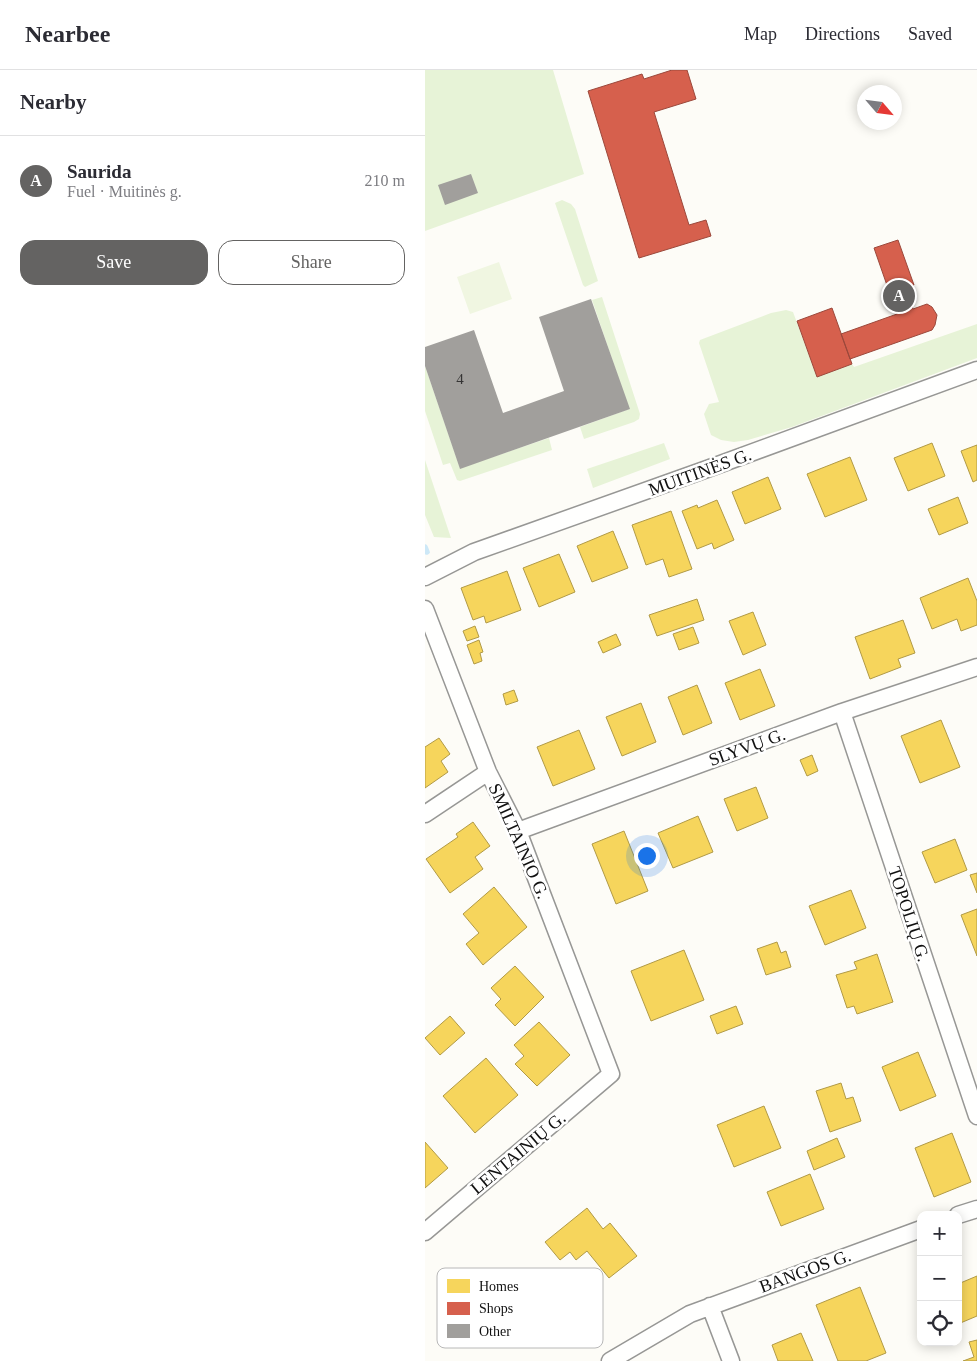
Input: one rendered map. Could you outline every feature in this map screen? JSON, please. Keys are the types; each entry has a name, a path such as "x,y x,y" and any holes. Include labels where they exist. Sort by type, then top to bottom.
{"street":[{"name":"MUITINĖS G.","path":"425,577 474,552 977,370"},
{"name":"SMILTAINIO G.","path":"425,609 488,772 519,831 611,1074"},
{"name":"SLYVŲ G.","path":"519,831 842,712 977,667"},
{"name":"TOPOLIŲ G.","path":"842,712 977,1116"},
{"path":"425,814 488,772"},
{"name":"LENTAINIŲ G.","path":"425,1232 611,1074"},
{"path":"962,1214 977,1208"},
{"name":"BANGOS G.","path":"610,1361 690,1314 917,1230"},
{"path":"710,1306 731,1361"}],"green space":[{"path":"425,70 553,70 584,174 425,231"},
{"path":"562,200 571,204 575,209 598,281 585,287 555,203"},
{"path":"499,262 512,299 470,314 457,277"},
{"path":"602,297 640,414 639,419 634,422 584,439 580,427 629,409 592,300"},
{"path":"786,310 793,312 817,377 852,364 854,367 977,324 977,358 792,427 748,440 734,442 721,440 711,435 704,414 709,404 719,402 699,343 700,340 771,313"},
{"path":"425,366 460,468 549,438 552,450 460,481 457,480 450,463 443,465 425,411"},
{"path":"664,443 670,459 593,488 587,469"},
{"path":"425,460 451,538 434,537 425,515"}],"building: Homes":[{"path":"932,443 945,476 908,491 894,458"},
{"path":"977,445 977,480 973,482 961,451"},
{"path":"850,457 867,500 825,517 807,474"},
{"path":"768,477 781,509 745,524 732,492"},
{"path":"958,497 968,523 939,535 928,509"},
{"path":"717,500 734,540 714,549 712,543 697,549 682,511 697,505 698,508"},
{"path":"671,511 692,569 669,577 663,559 646,565 632,525"},
{"path":"613,531 628,568 592,582 577,546"},
{"path":"559,554 575,592 539,607 523,568"},
{"path":"507,571 521,610 486,623 484,616 473,620 461,588"},
{"path":"968,578 977,601 977,625 961,631 957,619 932,629 920,598"},
{"path":"697,599 704,620 657,636 649,615"},
{"path":"753,612 766,645 743,655 729,621"},
{"path":"903,620 915,653 898,659 901,667 870,679 855,637"},
{"path":"475,626 479,637 467,641 463,631"},
{"path":"693,627 699,643 679,650 673,634"},
{"path":"616,634 621,645 603,653 598,642"},
{"path":"479,640 483,652 480,653 482,661 474,664 467,645"},
{"path":"760,669 775,706 740,720 725,683"},
{"path":"697,685 712,723 683,735 668,697"},
{"path":"514,690 518,701 506,705 503,694"},
{"path":"641,703 656,742 622,756 606,717"},
{"path":"941,720 960,767 920,783 901,736"},
{"path":"579,730 595,769 553,786 537,747"},
{"path":"439,738 450,754 441,761 448,772 425,788 425,747"},
{"path":"812,755 818,771 807,776 800,760"},
{"path":"756,787 768,818 737,831 724,799"},
{"path":"698,816 713,852 673,868 658,833"},
{"path":"473,822 490,846 475,857 483,869 450,893 426,859 458,837 456,834"},
{"path":"624,831 648,891 616,904 592,844"},
{"path":"955,839 967,870 935,883 922,852"},
{"path":"977,873 977,893 970,875"},
{"path":"494,887 527,927 483,965 466,944 479,933 463,914"},
{"path":"851,890 866,928 825,945 809,906"},
{"path":"977,909 977,956 961,915"},
{"path":"777,942 781,953 786,951 791,967 766,975 757,949"},
{"path":"684,950 704,1000 651,1021 631,971"},
{"path":"877,954 893,1002 857,1014 854,1006 847,1008 836,975 857,969 854,962"},
{"path":"515,966 544,997 515,1026 495,1005 501,999 491,988"},
{"path":"736,1006 743,1024 717,1034 710,1016"},
{"path":"450,1016 465,1033 440,1055 425,1038"},
{"path":"539,1022 570,1055 537,1086 515,1064 524,1056 514,1045"},
{"path":"918,1052 936,1096 900,1111 882,1067"},
{"path":"486,1058 518,1095 475,1133 443,1096"},
{"path":"841,1083 846,1099 853,1097 861,1121 830,1132 816,1091"},
{"path":"764,1106 781,1148 734,1167 717,1125"},
{"path":"952,1133 971,1182 934,1197 915,1148"},
{"path":"837,1138 845,1157 814,1170 807,1151"},
{"path":"425,1142 448,1168 425,1188"},
{"path":"810,1174 824,1209 781,1226 767,1192"},
{"path":"587,1208 603,1229 610,1223 637,1256 609,1278 603,1268 601,1268 587,1251 576,1260 570,1252 560,1260 545,1242"},
{"path":"977,1276 977,1316 962,1322 962,1301 962,1282"},
{"path":"860,1287 886,1353 866,1361 838,1361 816,1305"},
{"path":"801,1333 813,1361 778,1361 772,1345"},
{"path":"977,1340 977,1361 963,1361 974,1357 969,1342"}],"building: Shops":[{"path":"672,70 687,70 696,99 654,112 689,225 706,220 711,236 639,258 588,91 642,74 644,79"},
{"path":"898,240 914,285 905,288 913,309 927,304 932,307 937,315 935,325 932,330 850,359 841,334 897,314 874,248"},
{"path":"832,308 852,364 817,377 797,321"}],"building: Other":[{"path":"471,174 478,193 445,205 438,185"},
{"path":"591,299 630,409 460,469 425,366 425,347 474,330 503,413 564,391 539,317"}],"waterway":[{"path":"425,547 427,552"}],"place":[{"name":"Saurida","path":"899,296"}]}
